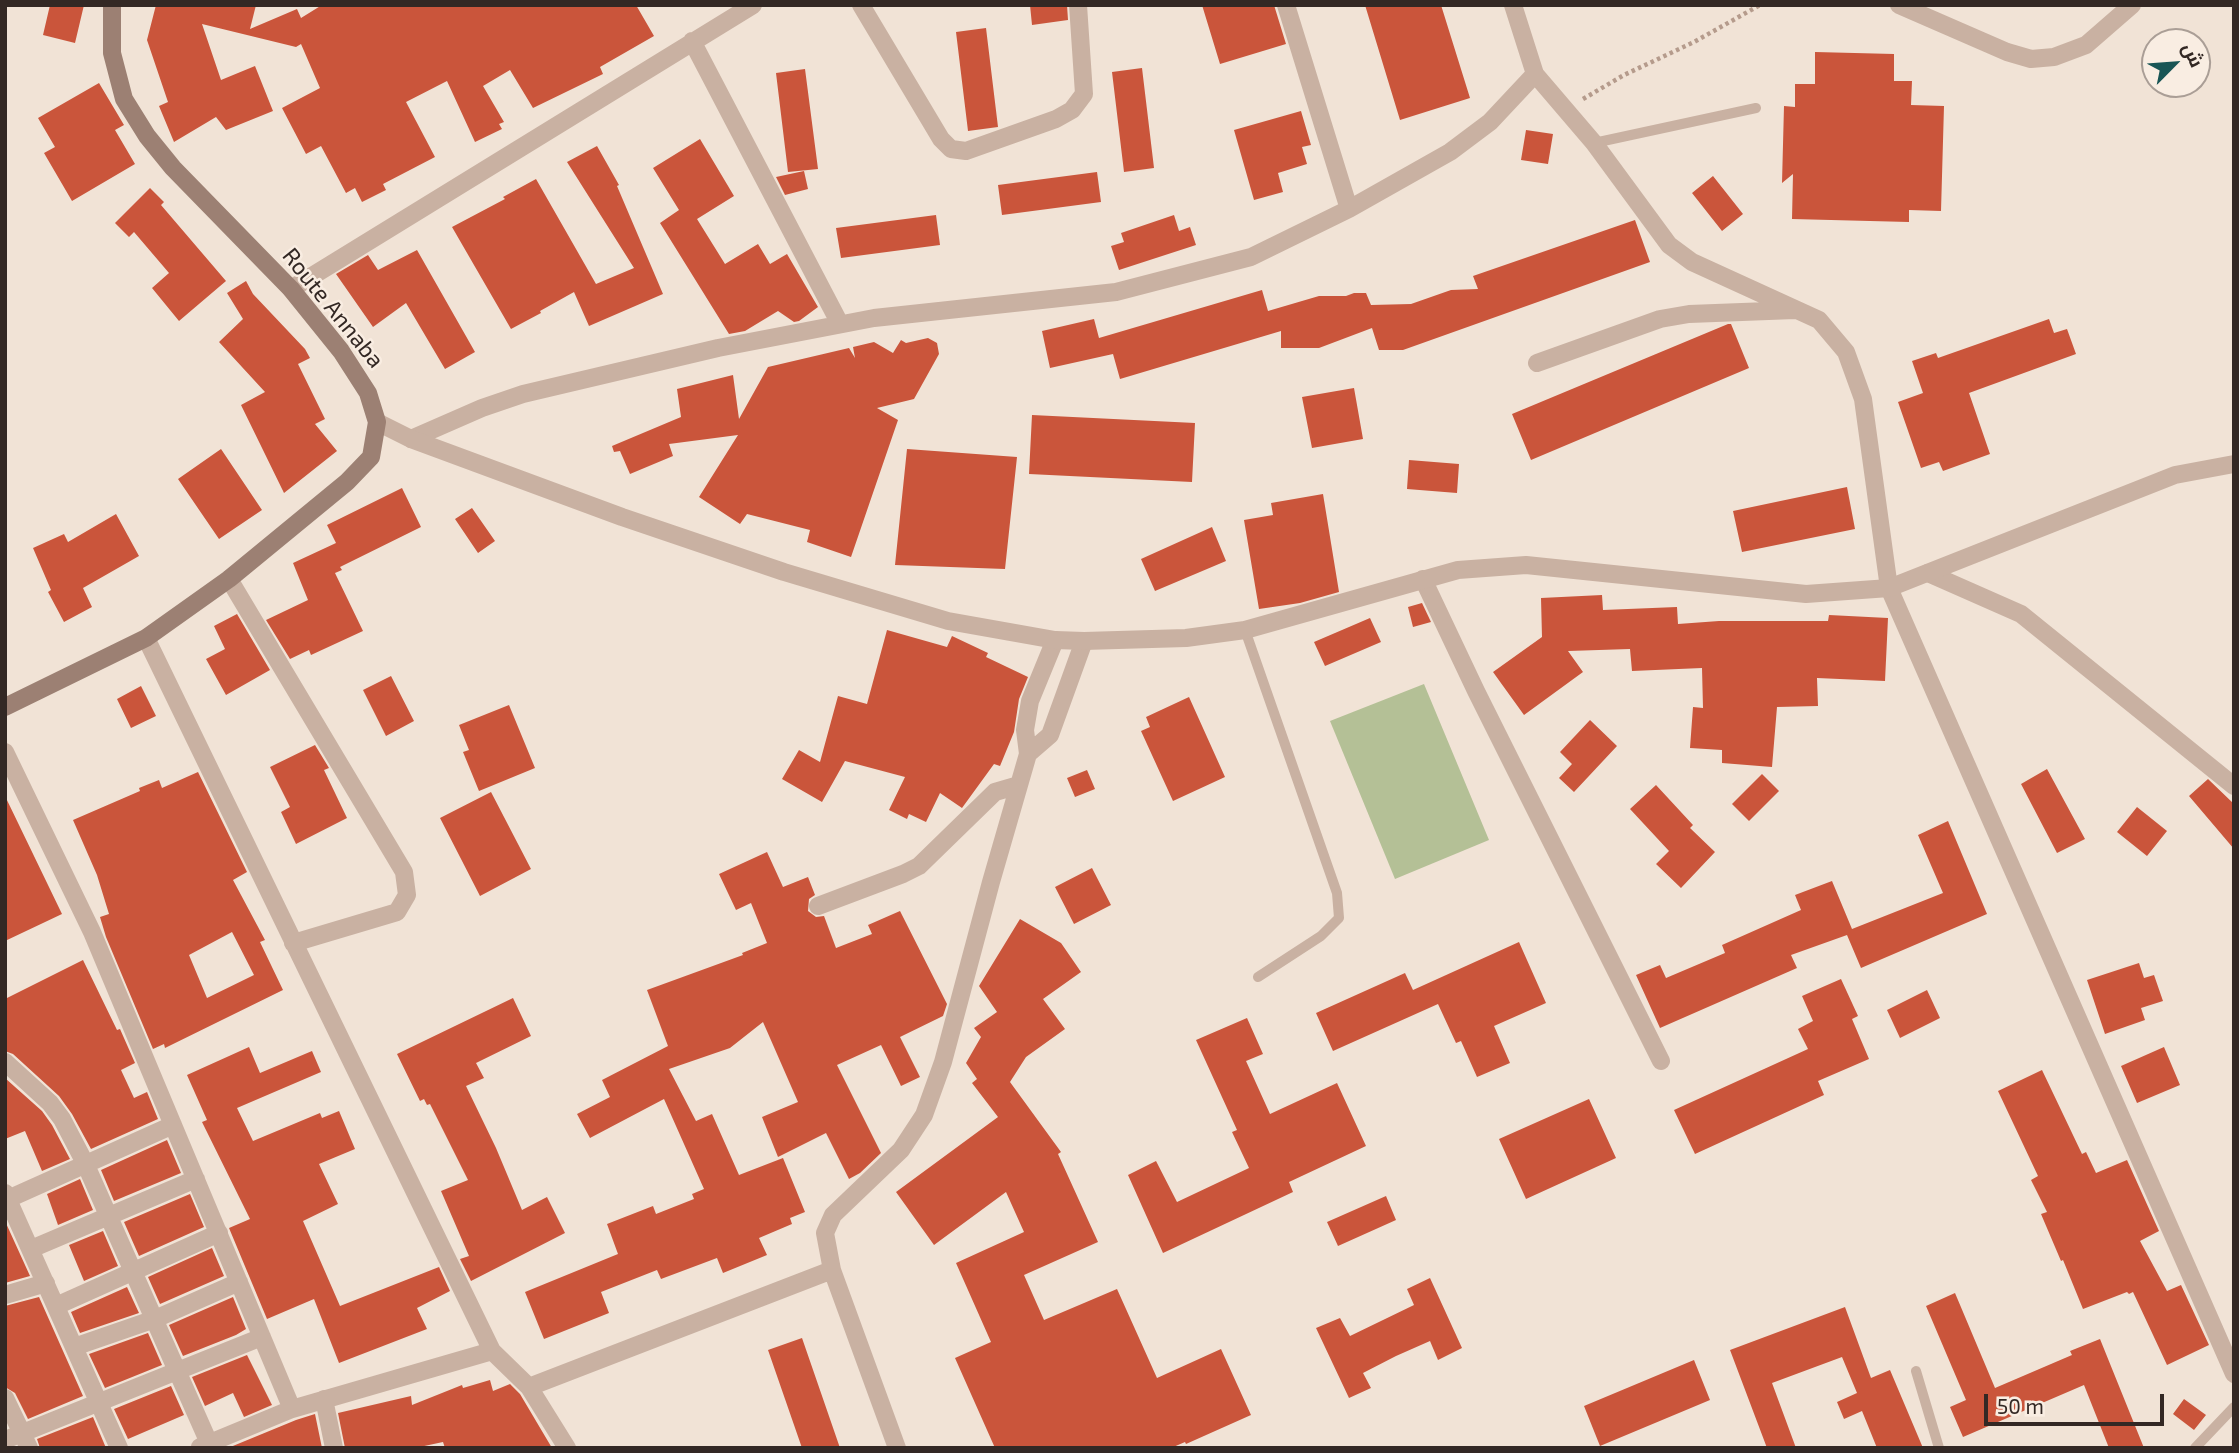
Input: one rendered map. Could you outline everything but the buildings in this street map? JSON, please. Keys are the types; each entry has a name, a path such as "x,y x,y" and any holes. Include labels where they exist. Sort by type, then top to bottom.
{"main road":[{"name":"Route Annaba","path":"5,707 146,638 229,579 347,482 371,457 377,422 368,393 341,351 291,289 173,168 147,136 124,99 113,53 112,5"}],"street":[{"path":"291,289 752,5"},
{"path":"861,5 942,139 951,149 966,152 1056,119 1072,110 1084,94 1078,5"},
{"path":"1286,5 1349,209"},
{"path":"1513,5 1535,74 1594,143 1669,245 1692,262 1819,320 1846,352 1863,399 1889,588 2234,1374"},
{"path":"1899,5 2007,52 2031,59 2054,57 2086,45 2132,5"},
{"path":"692,41 841,324"},
{"path":"411,439 482,408 523,394 718,348 874,318 1116,292 1251,257 1349,209 1450,152 1490,122 1535,74"},
{"path":"1537,363 1660,319 1689,314 1799,310"},
{"path":"377,422 411,439 784,572 948,621 1055,640 1084,641 1186,638 1245,630 1458,570 1526,565 1806,594 1889,588 2175,475 2234,464"},
{"path":"1928,573 2021,614 2234,786"},
{"path":"229,579 404,872 407,895 397,912 293,943"},
{"path":"1423,579 1482,704 1661,1061"},
{"path":"146,638 492,1351 529,1387 567,1448"},
{"path":"897,1448 832,1270 825,1233 833,1215 901,1150 925,1115 943,1062 1028,754 1025,730 1030,701 1055,640"},
{"path":"1028,754 1050,735 1084,641"},
{"path":"5,752 92,932 292,1409"},
{"path":"818,906 919,866 995,792 1019,785"},
{"path":"5,1062 50,1103 62,1119 85,1163 178,1372 204,1446 292,1409 492,1351"},
{"path":"119,1448 7,1196 173,1125"},
{"path":"31,1249 195,1179"},
{"path":"56,1306 219,1233"},
{"path":"529,1387 832,1270"},
{"path":"75,1347 155,1319 239,1282"},
{"path":"5,1295 46,1283"},
{"path":"5,1398 19,1440 98,1401 262,1337"},
{"path":"324,1399 334,1448"}],"lane":[{"path":"1594,143 1755,108"},
{"path":"1245,630 1336,893 1339,918 1321,936 1258,977"},
{"path":"1916,1371 1938,1447"},
{"path":"2195,1448 2234,1407"}],"path":[{"path":"1564,111 1624,75 1694,42 1759,5"}],"green space":[{"path":"1424,684 1489,840 1395,879 1330,721"}]}
